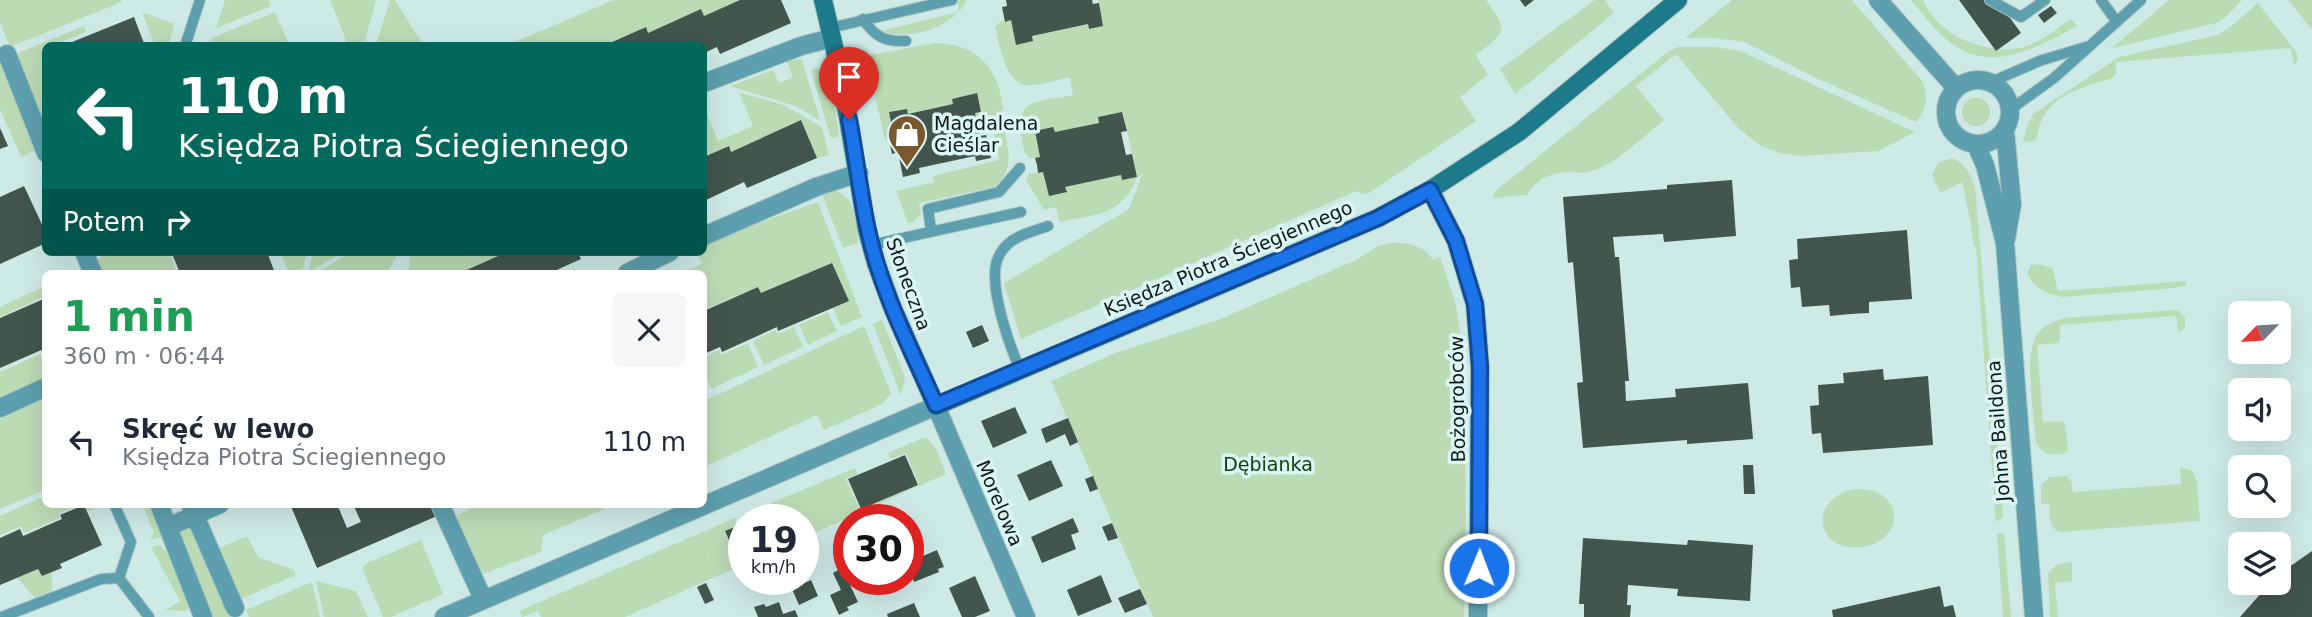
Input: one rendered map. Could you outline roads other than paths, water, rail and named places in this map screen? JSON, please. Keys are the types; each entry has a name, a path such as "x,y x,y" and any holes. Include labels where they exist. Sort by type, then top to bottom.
{"street":[{"name":"Słoneczna","path":"823,0 871,245 893,309 936,405"},
{"name":"Księdza Piotra Ściegiennego","path":"707,503 1378,218 1430,190 1519,132 1678,0"},
{"path":"1878,0 1956,88"},
{"path":"707,82 831,33"},
{"path":"7,54 42,143"},
{"path":"1967,82 1991,82 2008,98 2010,120 1998,139 1976,145 1957,137 1950,129 1946,108 1956,88 1967,82"},
{"name":"Johna Baildona","path":"2005,131 2012,204 2005,243"},
{"name":"Johna Baildona","path":"1976,145 1985,165 2005,243 2034,617"},
{"path":"707,235 816,187 859,173"},
{"name":"Bożogrobców","path":"1430,190 1456,241 1475,304 1480,367 1478,617"},
{"path":"633,270 662,256"},
{"path":"0,408 42,389"},
{"name":"Morelowa","path":"936,405 1026,617"},
{"path":"161,508 203,617"},
{"name":"Księdza Piotra Ściegiennego","path":"444,617 695,508"},
{"path":"168,527 192,510 234,608"},
{"path":"443,510 483,599"}],"lane":[{"path":"186,42 200,0"},
{"path":"831,33 863,19 952,0"},
{"path":"1990,0 2021,17 2045,0"},
{"path":"2101,0 2118,22"},
{"path":"2011,109 2054,78 2141,0"},
{"path":"863,19 871,32 883,40 906,41"},
{"path":"1991,82 2042,60 2090,46"},
{"path":"931,230 928,209 999,192 1020,168"},
{"path":"871,245 1021,212"},
{"path":"1020,369 1008,340 995,272 1000,253 1007,245 1025,234 1048,226"},
{"path":"116,508 131,542 118,578"},
{"path":"2,617 100,579 118,578"},
{"path":"118,578 149,617"}],"place":[{"name":"Magdalena Cieślar","path":"907,168"}],"park label":[{"name":"Dębianka","path":"1268,464"}]}
